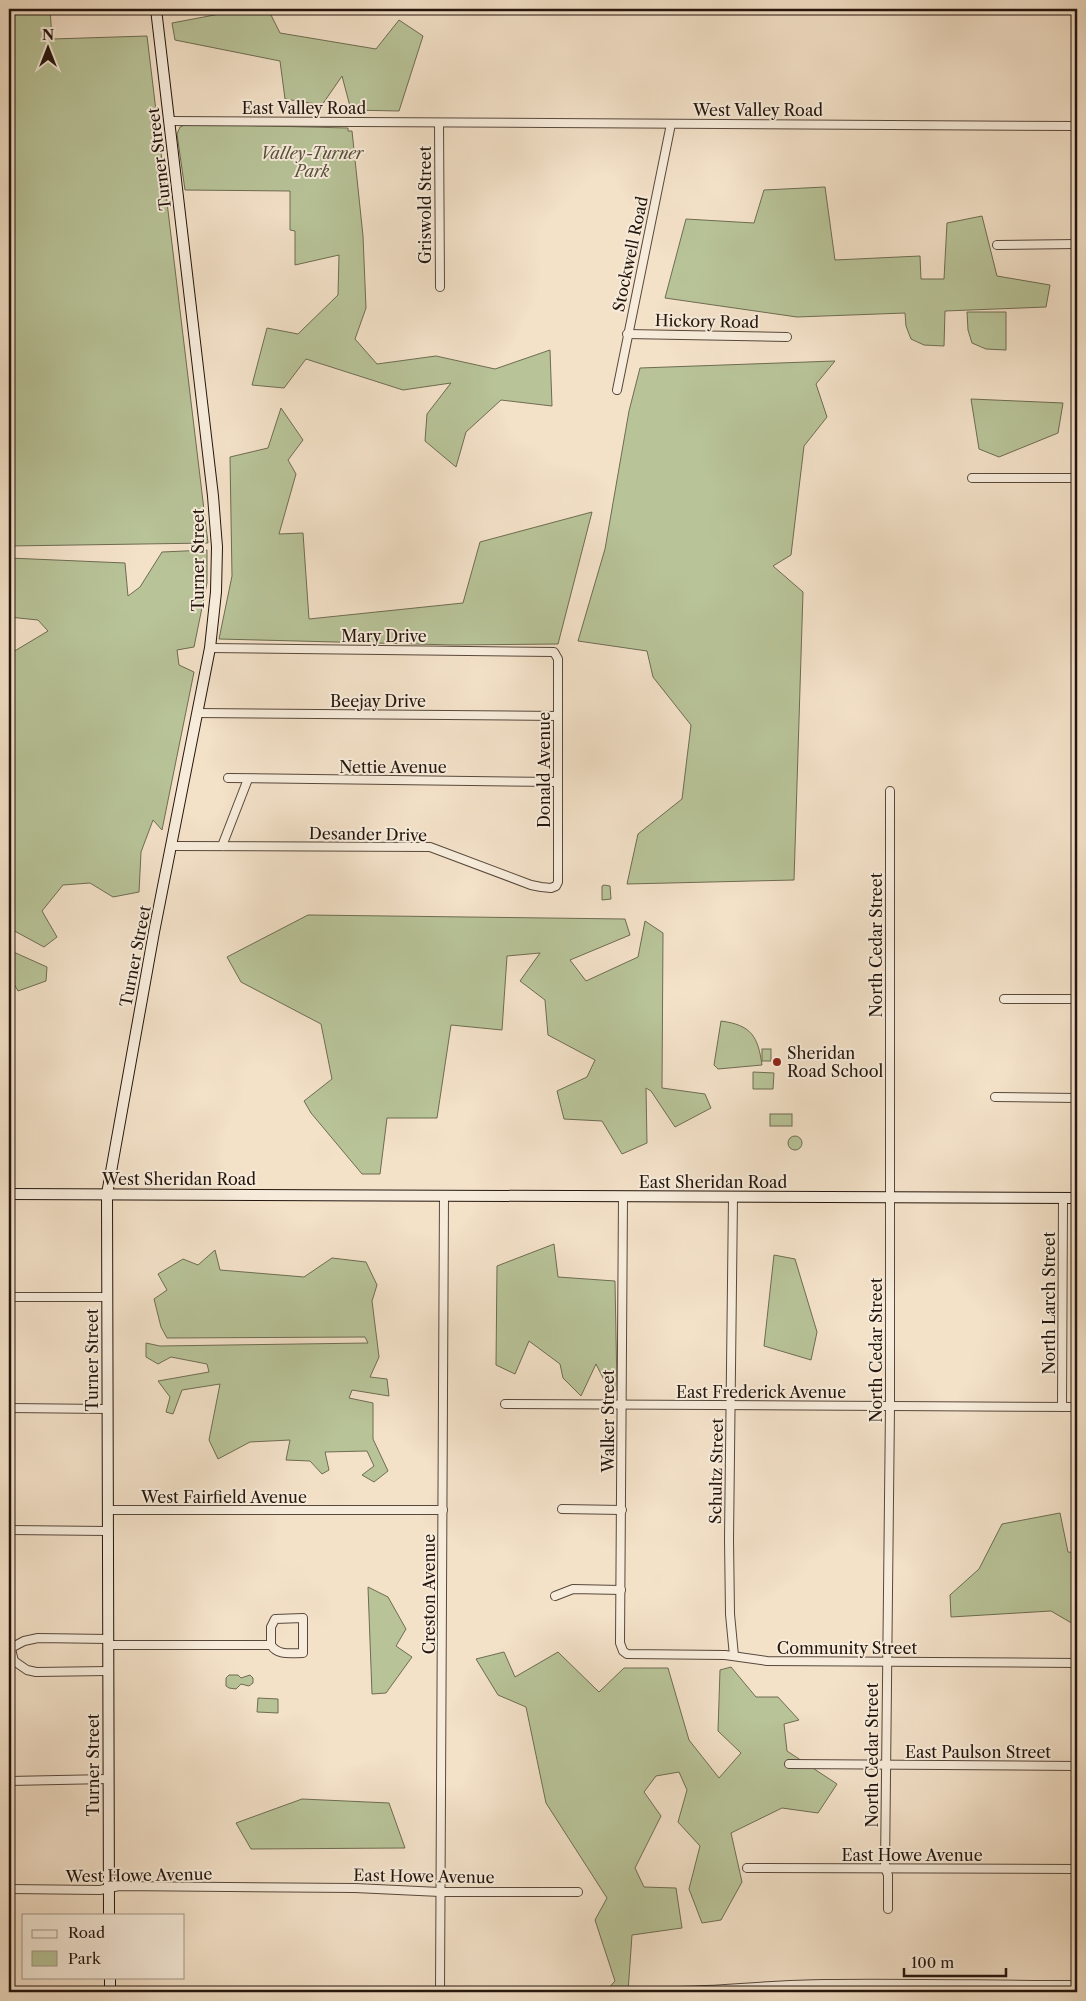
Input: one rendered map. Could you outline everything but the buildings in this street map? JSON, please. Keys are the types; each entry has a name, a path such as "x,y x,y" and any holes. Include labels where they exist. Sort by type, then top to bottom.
{"street":[{"name":"Turner Street","path":"109,1914 107,1194 146,977 210,648 216,592 217,547 214,496 156,9"},
{"name":"East Valley Road","path":"170,122 439,123"},
{"name":"West Valley Road","path":"439,123 1077,126"},
{"name":"Griswold Street","path":"439,123 440,287"},
{"name":"Stockwell Road","path":"617,390 671,124"},
{"path":"997,245 1077,244"},
{"name":"Hickory Road","path":"627,334 787,337"},
{"path":"972,478 1077,478"},
{"name":"Mary Drive","path":"210,648 550,651 557,654"},
{"name":"Donald Avenue","path":"556,886 558,882 557,654"},
{"name":"Beejay Drive","path":"197,714 558,716"},
{"name":"Nettie Avenue","path":"228,778 558,782"},
{"path":"222,846 248,779"},
{"name":"North Cedar Street","path":"888,1909 888,1875 885,1868 890,1406 890,791"},
{"name":"Desander Drive","path":"172,846 430,847 531,884 552,888 556,886"},
{"path":"1004,999 1077,999"},
{"path":"994,1097 1077,1098"},
{"name":"West Sheridan Road","path":"9,1194 349,1195"},
{"name":"East Sheridan Road","path":"349,1195 1077,1198"},
{"name":"Creston Avenue","path":"440,1992 444,1195"},
{"name":"Walker Street","path":"621,1647 623,1196"},
{"name":"Schultz Street","path":"732,1197 732,1406 729,1539 730,1614 734,1656"},
{"name":"North Larch Street","path":"1062,1407 1063,1198"},
{"path":"9,1297 107,1298"},
{"name":"East Frederick Avenue","path":"505,1404 1077,1407"},
{"path":"9,1408 107,1409"},
{"path":"562,1509 622,1510"},
{"name":"West Fairfield Avenue","path":"108,1510 443,1510"},
{"path":"9,1530 108,1531"},
{"path":"555,1596 573,1589 620,1590"},
{"path":"302,1618 303,1653 280,1653 274,1650 271,1645 271,1626 275,1619 302,1618"},
{"path":"108,1671 36,1672 27,1670 14,1661 10,1649 24,1641 38,1638 108,1642 271,1645"},
{"name":"Community Street","path":"621,1647 627,1654 734,1656 767,1661 1077,1663"},
{"name":"East Paulson Street","path":"789,1764 1077,1766"},
{"path":"9,1780 108,1780"},
{"name":"East Howe Avenue","path":"747,1868 1077,1869"},
{"name":"West Howe Avenue","path":"9,1889 109,1889 119,1886 270,1888"},
{"name":"East Howe Avenue","path":"270,1888 355,1888 440,1892 578,1892"},
{"path":"110,1978 110,1992"},
{"path":"673,1991 825,1984 1077,1985"}],"green space":[{"path":"9,9 50,9 52,39 147,36 208,543 9,546"},
{"path":"246,9 268,9 280,33 376,49 399,20 423,36 399,111 351,110 342,76 322,105 285,99 280,61 175,40 172,23"},
{"name":"Valley-Turner Park","path":"187,124 348,128 348,131 352,131 363,236 366,308 355,339 377,364 436,356 495,369 550,350 552,406 501,400 466,432 456,467 425,441 427,414 451,383 403,390 306,359 284,388 252,385 267,328 298,334 338,295 339,255 295,265 295,231 290,230 290,191 185,190 177,134 180,127"},
{"path":"825,187 835,260 920,256 921,279 944,279 947,223 982,216 997,276 1050,285 1046,307 945,311 944,346 924,345 911,339 906,326 905,313 797,317 665,298 686,219 754,223 764,190"},
{"path":"967,312 1006,312 1006,350 986,349 972,343 968,330"},
{"path":"835,361 816,384 827,417 804,446 791,555 773,566 803,592 794,880 627,884 638,834 682,799 691,725 653,677 647,651 578,641 605,549 629,411 640,368"},
{"path":"971,399 1063,403 1058,433 999,457 979,449"},
{"path":"281,408 303,440 288,460 296,474 279,534 303,533 309,619 463,603 480,542 592,512 558,644 454,645 219,639 232,576 230,457 268,448"},
{"path":"207,550 207,583 194,647 177,650 179,665 194,672 162,830 153,820 141,852 139,892 113,897 90,883 63,885 42,911 57,937 44,947 9,928 9,651 13,652 48,631 38,620 9,617 9,558 125,563 128,596 140,587 162,552"},
{"path":"602,886 610,886 611,899 602,900"},
{"path":"308,915 625,919 630,935 570,960 586,981 638,957 645,921 663,933 662,1088 705,1094 711,1108 675,1127 651,1091 646,1088 647,1143 622,1154 602,1121 564,1119 557,1091 587,1077 595,1060 548,1035 545,1000 520,981 540,953 507,956 502,1030 451,1025 437,1118 387,1118 380,1174 362,1174 311,1113 304,1101 332,1079 321,1024 241,982 227,957"},
{"path":"9,950 47,967 46,981 18,991 9,975"},
{"path":"721,1021 739,1025 751,1034 758,1046 762,1065 718,1069 714,1065"},
{"path":"762,1049 771,1049 771,1061 762,1061"},
{"path":"753,1072 774,1073 773,1089 753,1089"},
{"path":"770,1114 792,1114 792,1126 770,1126"},
{"path":"792,1136 798,1136 802,1143 798,1150 792,1150 788,1146 788,1140"},
{"path":"554,1244 558,1277 615,1281 617,1390 610,1392 596,1364 581,1396 563,1378 560,1364 529,1341 515,1374 496,1365 497,1266"},
{"path":"215,1250 220,1270 304,1277 332,1258 366,1262 377,1285 372,1301 379,1357 370,1377 387,1379 389,1396 352,1390 349,1398 373,1403 373,1439 388,1471 374,1482 362,1475 374,1466 367,1451 325,1452 329,1470 322,1474 310,1461 286,1460 290,1440 250,1442 218,1459 209,1440 220,1384 182,1390 173,1414 166,1412 170,1397 158,1381 209,1372 207,1364 171,1357 158,1364 146,1357 146,1343 160,1346 368,1343 365,1337 167,1338 161,1327 154,1299 167,1290 158,1274 183,1259 198,1265"},
{"path":"774,1255 795,1259 817,1332 811,1360 764,1346"},
{"path":"1060,1513 1068,1552 1077,1553 1077,1624 1075,1625 1051,1611 951,1617 950,1595 979,1569 1002,1524"},
{"path":"368,1587 388,1597 406,1629 396,1646 412,1657 386,1693 372,1694"},
{"path":"504,1652 515,1677 558,1652 599,1692 624,1668 668,1668 689,1740 719,1778 741,1753 718,1731 720,1670 731,1667 756,1697 778,1697 799,1720 784,1724 787,1751 837,1784 818,1813 782,1808 731,1833 742,1882 721,1920 702,1923 689,1889 700,1846 678,1822 687,1790 679,1772 656,1776 644,1792 661,1816 635,1868 644,1887 676,1888 682,1928 632,1935 628,1992 605,1992 615,1981 595,1920 607,1898 546,1803 526,1707 498,1695 476,1659"},
{"path":"229,1675 238,1675 241,1678 250,1675 253,1678 253,1683 249,1686 241,1684 236,1689 229,1688 226,1686 226,1678"},
{"path":"258,1698 278,1699 278,1713 257,1712"},
{"path":"302,1799 389,1803 405,1848 251,1849 236,1823"}],"place":[{"name":"Sheridan Road School","path":"777,1062"}]}
